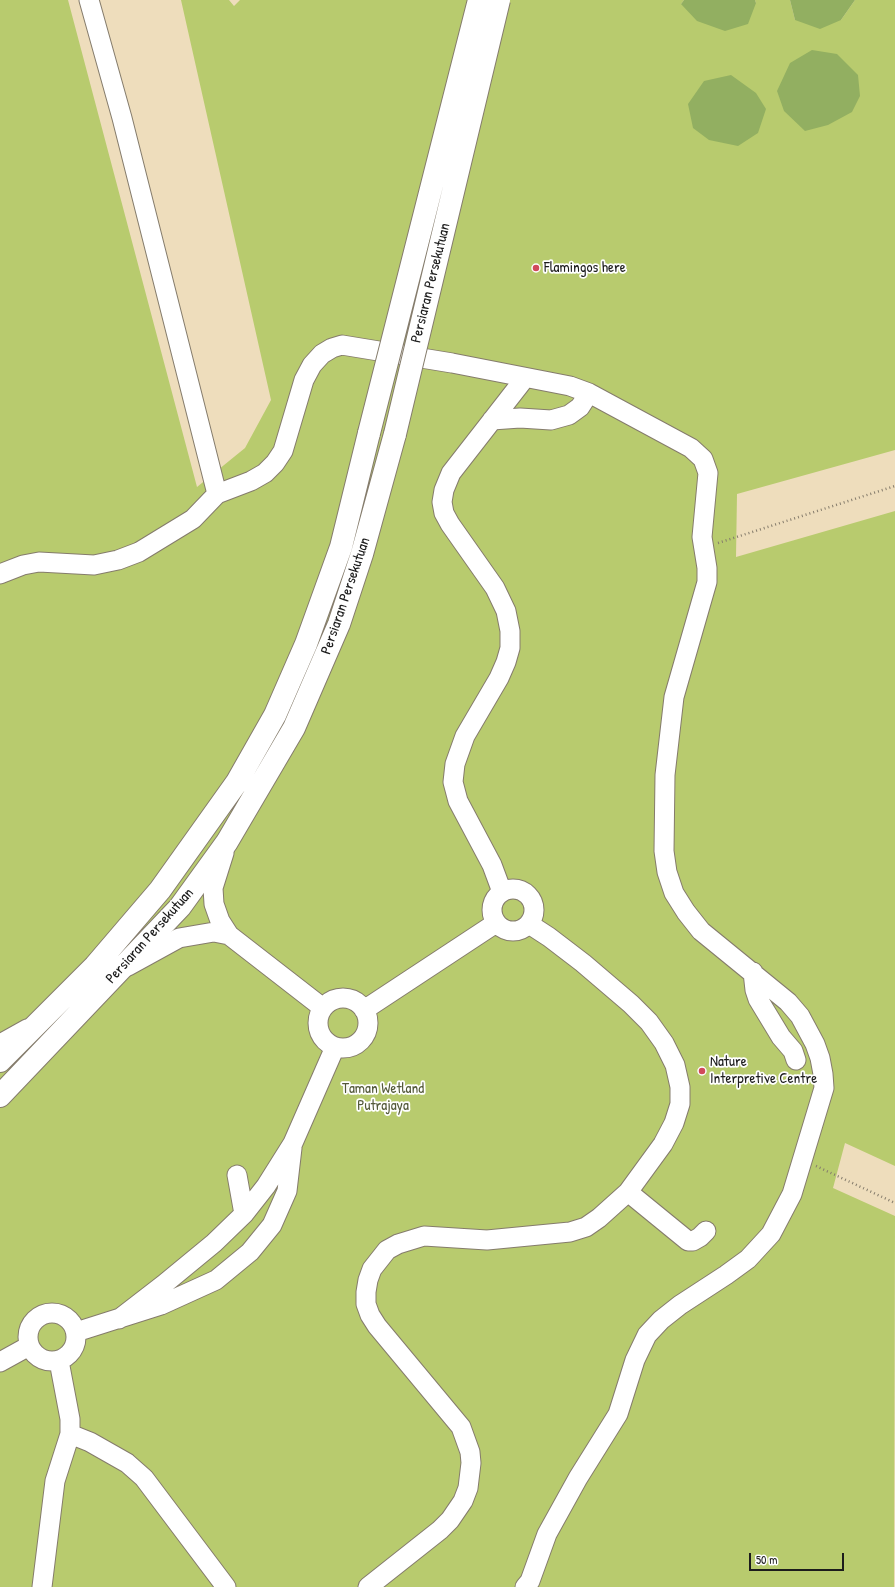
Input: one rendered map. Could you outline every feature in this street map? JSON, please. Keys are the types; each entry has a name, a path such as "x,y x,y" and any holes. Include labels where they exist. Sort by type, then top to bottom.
{"main road":[{"name":"Persiaran Persekutuan","path":"0,1062 95,966 160,890 237,782 275,715 306,644 341,547 478,0"},
{"name":"Persiaran Persekutuan","path":"0,1096 180,907 228,842 294,728 339,624 362,554 395,434 499,0"}],"street":[{"path":"89,0 122,118 217,494"},
{"path":"0,574 23,565 39,562 94,565 118,560 139,552 193,519 217,494 251,481 265,473 275,463 283,451 304,380 312,365 322,354 332,348 342,345 452,363 570,386 589,393 691,448 703,459 708,473 702,536 707,568 707,582 674,697 665,775 664,852 667,872 674,893 686,912 702,931 788,1002 800,1016 815,1044 820,1058 824,1088 792,1194 771,1234 748,1259 726,1276 680,1305 660,1320 647,1335 635,1360 618,1414 578,1478 547,1534 530,1581 525,1587"},
{"path":"502,892 492,865 458,801 453,782 455,764 465,736 499,678 506,662 510,648 510,631 506,611 495,588 450,524 444,513 442,502 444,490 451,473 525,378"},
{"path":"492,420 520,418 551,420 569,415 580,407 589,393"},
{"path":"228,842 212,888 214,904 220,921 229,935 323,1008"},
{"path":"511,889 521,891 529,897 534,906 533,916 529,924 521,930 512,932 503,929 496,923 492,915 492,906 496,898 502,892 511,889"},
{"path":"364,1010 496,923"},
{"path":"368,1587 440,1530 450,1520 463,1501 468,1488 471,1463 470,1452 461,1427 377,1326 370,1315 366,1304 366,1292 372,1269 387,1250 398,1244 424,1236 487,1240 570,1232 586,1227 599,1218 628,1192 662,1144 674,1123 680,1104 680,1087 675,1065 664,1043 653,1027 630,1004 550,937 529,924"},
{"path":"120,971 178,938 214,932 229,935"},
{"path":"753,972 755,990 758,999 781,1037 793,1051 796,1060"},
{"path":"344,998 355,1002 364,1010 368,1019 368,1030 363,1039 355,1046 345,1048 335,1047 325,1041 319,1031 318,1019 323,1008 332,1001 344,998"},
{"path":"0,1044 14,1035 39,1023"},
{"path":"119,1319 214,1243 244,1214 266,1186 293,1143 335,1047"},
{"path":"76,1332 161,1305 216,1280 250,1252 272,1225 288,1191 293,1143"},
{"path":"237,1175 244,1214"},
{"path":"628,1192 688,1241 693,1241 706,1231"},
{"path":"51,1313 62,1315 71,1322 76,1332 76,1341 73,1350 67,1357 59,1361 47,1361 36,1356 29,1346 28,1334 32,1324 40,1316 51,1313"},
{"path":"0,1362 29,1346"},
{"path":"42,1587 54,1481 70,1434 70,1419 59,1361"},
{"path":"70,1434 90,1442 127,1463 144,1478 226,1587"}],"path":[{"path":"704,548 895,486"},
{"path":"803,1160 895,1203"}],"green space":[{"name":"Taman Wetland Putrajaya","path":"0,0 68,0 197,487 245,448 271,400 181,0 229,0 234,6 240,0 684,0 681,4 756,3 755,0 790,0 795,20 841,20 855,0 895,0 895,450 737,494 736,557 895,511 895,1166 845,1143 833,1188 895,1216 894,1587 0,1587"},
{"path":"684,0 755,0 756,3 748,24 725,31 697,21 681,4"},
{"path":"790,0 855,0 841,20 820,29 795,20"},
{"path":"812,50 837,54 858,75 860,96 852,112 828,125 805,131 784,111 777,91 790,63"},
{"path":"731,75 756,93 766,109 758,133 738,146 709,140 693,128 688,104 704,81"}],"place":[{"name":"Flamingos here","path":"536,268"},
{"name":"Nature Interpretive Centre","path":"702,1071"}]}
